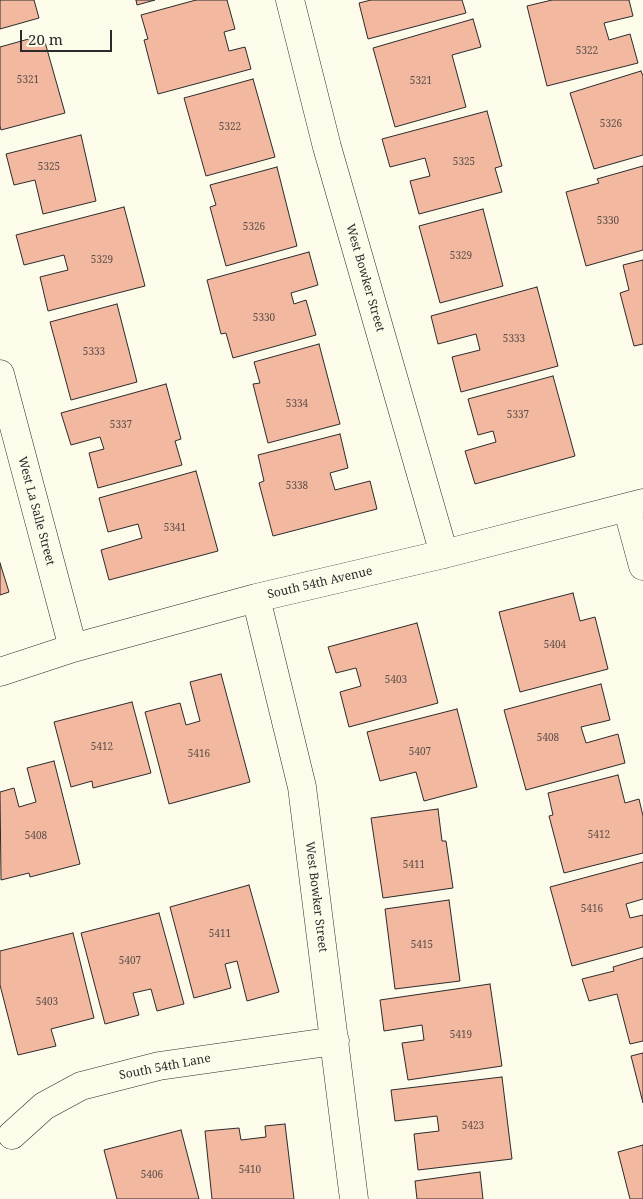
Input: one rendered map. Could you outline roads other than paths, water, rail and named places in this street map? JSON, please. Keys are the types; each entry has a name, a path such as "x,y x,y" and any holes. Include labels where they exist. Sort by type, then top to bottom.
{"street":[{"name":"West Bowker Street","path":"290,0 330,156 444,554"},
{"name":"West La Salle Street","path":"0,374 73,648"},
{"name":"South 54th Avenue","path":"0,672 73,648 256,598 444,554 635,505"},
{"path":"635,505 643,566"},
{"name":"West Bowker Street","path":"256,598 302,787 354,1199"},
{"name":"South 54th Lane","path":"12,1135 44,1106 81,1086 159,1066 335,1041"}]}
